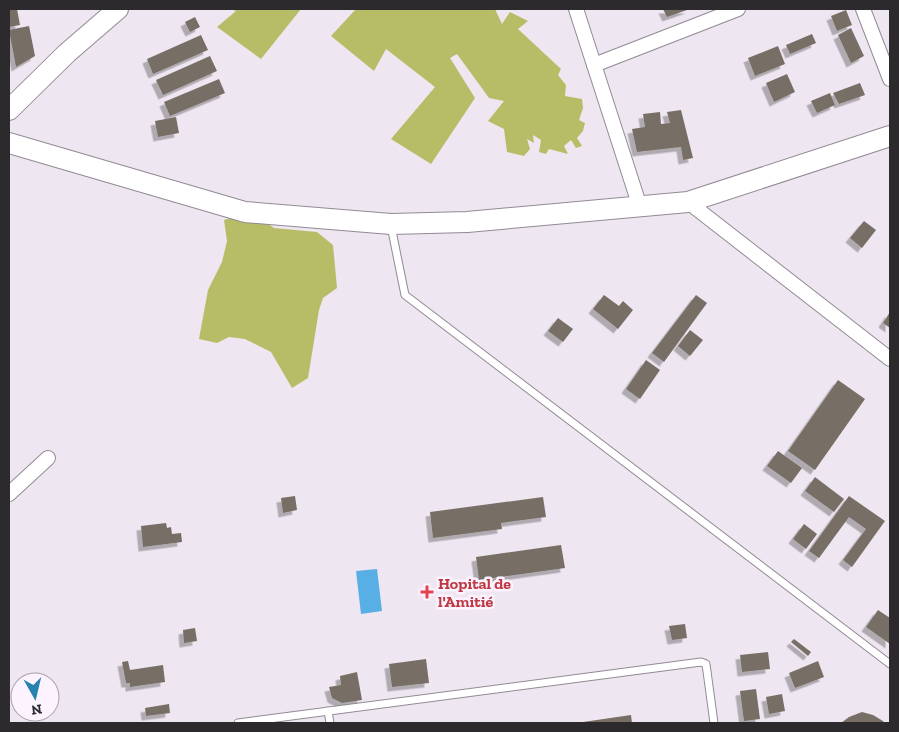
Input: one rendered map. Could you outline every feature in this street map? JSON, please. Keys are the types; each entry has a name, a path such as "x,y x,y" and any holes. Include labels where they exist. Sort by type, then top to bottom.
{"street":[{"path":"9,110 68,53 118,9"},
{"path":"9,110 123,9"},
{"path":"576,9 640,207"},
{"path":"594,65 738,9"},
{"path":"863,9 890,79"},
{"path":"9,143 245,212 391,224 467,222 688,202 890,136"},
{"path":"688,202 890,359"},
{"path":"9,494 48,458"}],"lane":[{"path":"391,224 405,295 890,664"},
{"path":"238,723 700,662 706,664 714,723"},
{"path":"328,712 330,723"}],"green space":[{"path":"231,9 301,9 261,59 217,27 236,11"},
{"path":"356,9 495,9 502,24 510,12 528,21 518,29 561,69 558,75 566,85 565,96 582,99 583,108 579,120 585,123 583,131 577,138 582,146 576,148 571,140 564,146 568,154 549,149 546,154 539,152 541,140 533,135 534,143 527,139 530,149 524,156 507,152 504,129 488,121 504,101 489,98 457,54 450,58 475,98 431,164 391,139 435,87 386,49 374,71 331,36"},
{"path":"251,212 274,228 317,232 333,245 337,288 323,298 319,310 308,378 292,388 271,352 245,339 229,337 217,343 199,339 208,290 222,262 227,241 224,220"}],"water":[{"path":"377,569 382,611 361,614 356,571"}],"building":[{"path":"9,9 17,9 20,25 9,27"},
{"path":"663,9 690,9 667,17"},
{"path":"846,10 852,25 837,31 831,16"},
{"path":"195,17 200,27 190,32 185,22"},
{"path":"29,26 35,56 16,67 9,30"},
{"path":"851,28 864,56 851,63 838,35"},
{"path":"812,34 816,43 790,54 786,45"},
{"path":"201,35 208,50 153,74 147,59"},
{"path":"778,46 785,64 755,76 748,58"},
{"path":"210,56 217,71 163,95 156,80"},
{"path":"787,74 795,92 774,102 766,83"},
{"path":"219,79 225,93 170,116 164,102"},
{"path":"860,83 865,95 839,104 833,93"},
{"path":"830,93 835,105 817,113 811,101"},
{"path":"681,110 693,158 683,160 681,147 637,152 632,129 645,127 643,114 660,112 661,124 670,123 667,112"},
{"path":"176,117 179,133 158,137 155,121"},
{"path":"864,221 876,230 862,248 850,238"},
{"path":"604,295 619,306 623,301 633,310 618,329 593,309"},
{"path":"696,295 707,303 664,362 652,353"},
{"path":"890,312 890,328 883,323"},
{"path":"558,318 573,329 563,342 548,331"},
{"path":"690,330 703,340 690,356 678,346"},
{"path":"646,360 660,370 640,399 626,389"},
{"path":"838,380 865,399 815,470 788,451"},
{"path":"778,451 802,468 791,483 767,466"},
{"path":"815,477 844,499 834,512 805,491"},
{"path":"295,496 297,510 283,513 281,498"},
{"path":"849,496 885,521 852,567 843,560 866,529 849,517 819,558 809,551"},
{"path":"543,497 546,517 501,523 502,529 433,538 430,512"},
{"path":"166,523 167,528 171,527 172,534 181,533 182,542 143,547 141,526"},
{"path":"804,524 817,534 806,549 793,539"},
{"path":"561,545 565,568 479,580 476,557"},
{"path":"878,610 890,618 890,644 866,627"},
{"path":"685,624 687,638 672,640 669,626"},
{"path":"195,628 197,641 184,643 183,630"},
{"path":"794,639 811,652 808,656 791,642"},
{"path":"768,652 770,669 742,672 740,655"},
{"path":"426,659 429,683 392,687 389,664"},
{"path":"128,661 130,670 163,665 165,682 130,687 130,683 126,683 122,662"},
{"path":"818,661 824,677 795,688 789,673"},
{"path":"357,672 362,700 342,703 332,698 329,687 341,685 340,676"},
{"path":"756,689 760,719 744,721 740,691"},
{"path":"782,694 785,711 769,714 766,697"},
{"path":"169,704 170,713 146,716 145,708"},
{"path":"862,712 873,715 884,723 841,723 849,717"},
{"path":"631,715 632,723 583,722"}],"place":[{"name":"Hopital de l'Amitié","path":"427,592"}]}
